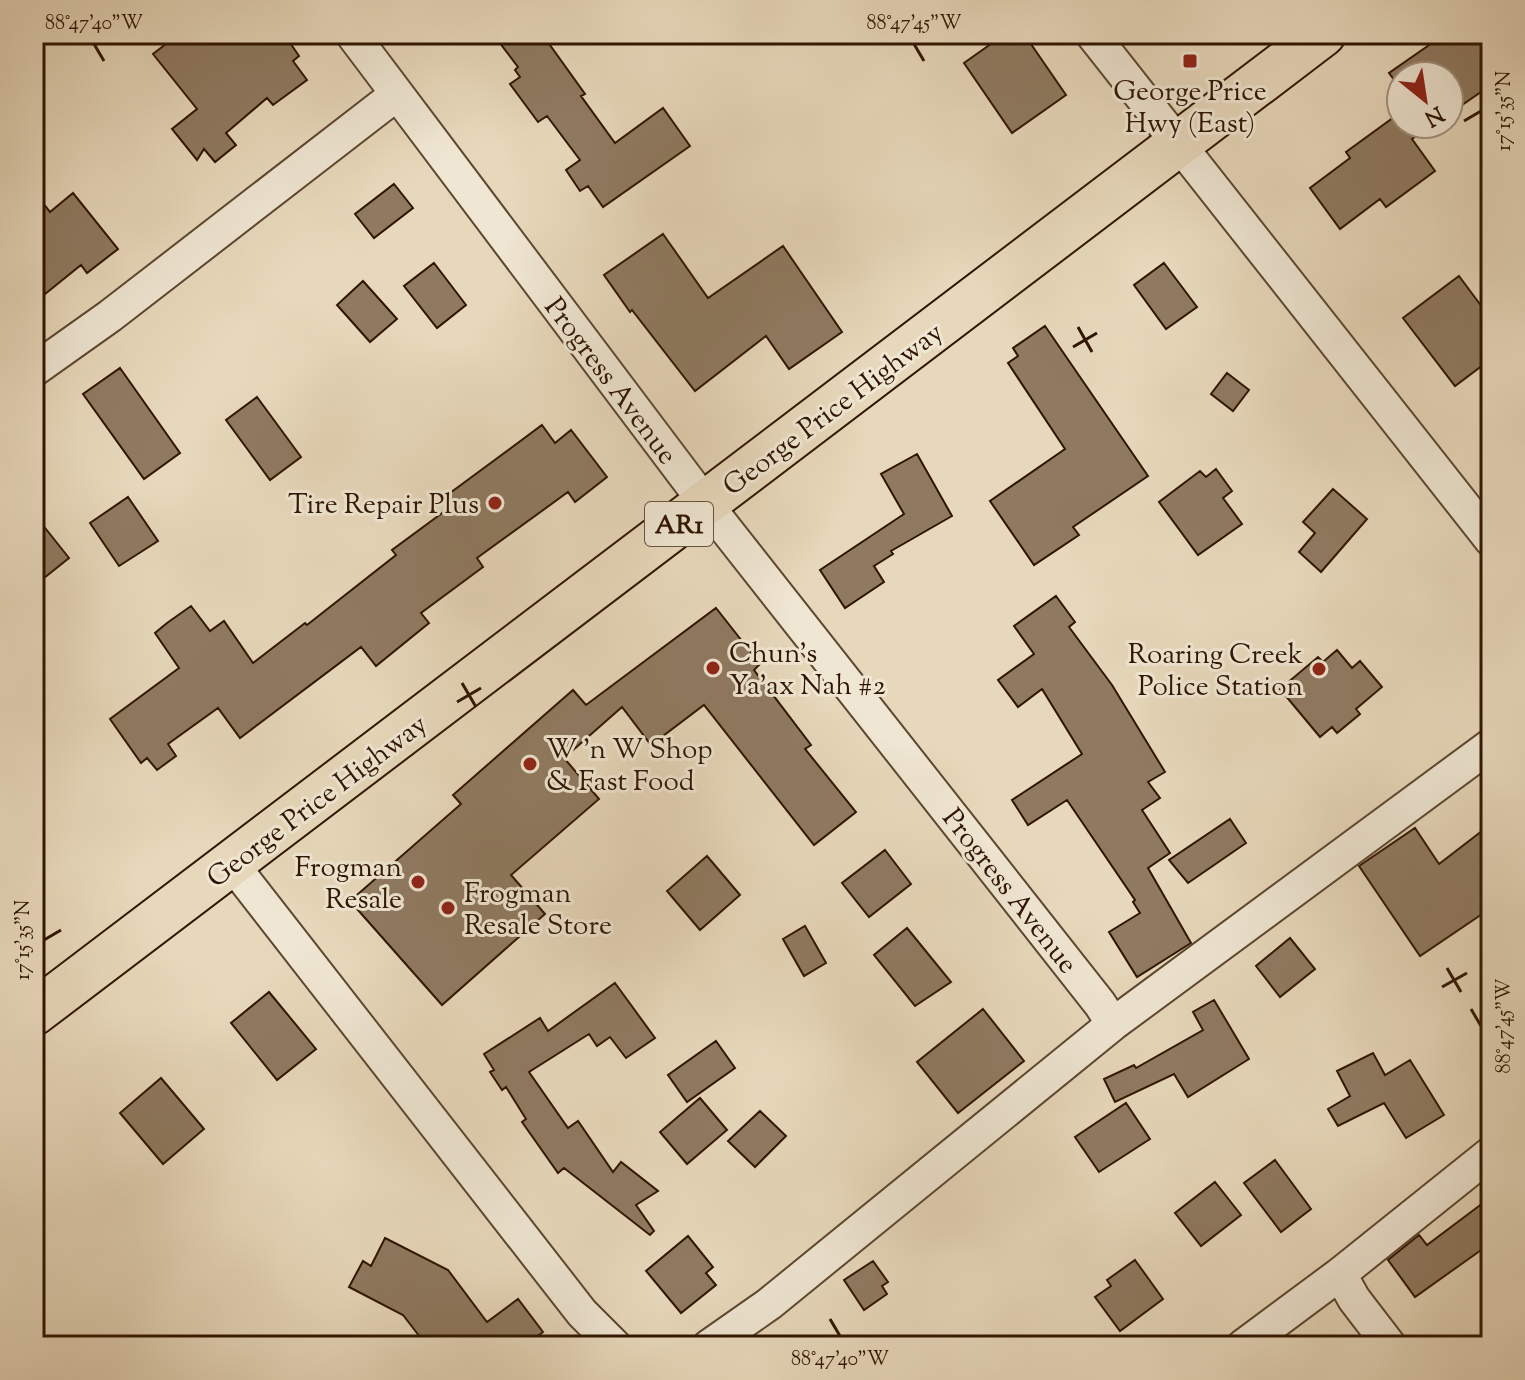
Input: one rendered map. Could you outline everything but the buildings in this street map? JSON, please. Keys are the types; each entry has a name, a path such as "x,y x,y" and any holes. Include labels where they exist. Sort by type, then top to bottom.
{"highway":[{"name":"George Price Highway","path":"34,1013 1323,34"}],"street":[{"name":"Progress Avenue","path":"352,34 706,504 1113,1024"},
{"path":"1092,34 1491,540"},
{"path":"34,370 110,316 397,94"},
{"path":"709,1346 769,1304 1113,1024 1491,745"},
{"path":"232,864 582,1313 615,1346"},
{"path":"1243,1346 1340,1274 1491,1153"},
{"path":"1340,1274 1354,1299 1390,1346"}],"place":[{"name":"George Price Hwy (East)","path":"1190,61"},
{"name":"Tire Repair Plus","path":"495,503"},
{"name":"Chun's Ya'ax Nah #2","path":"713,668"},
{"name":"Roaring Creek Police Station","path":"1319,669"},
{"name":"W 'n W Shop & Fast Food","path":"530,764"},
{"name":"Frogman Resale","path":"418,882"},
{"name":"Frogman Resale Store","path":"448,908"}]}
